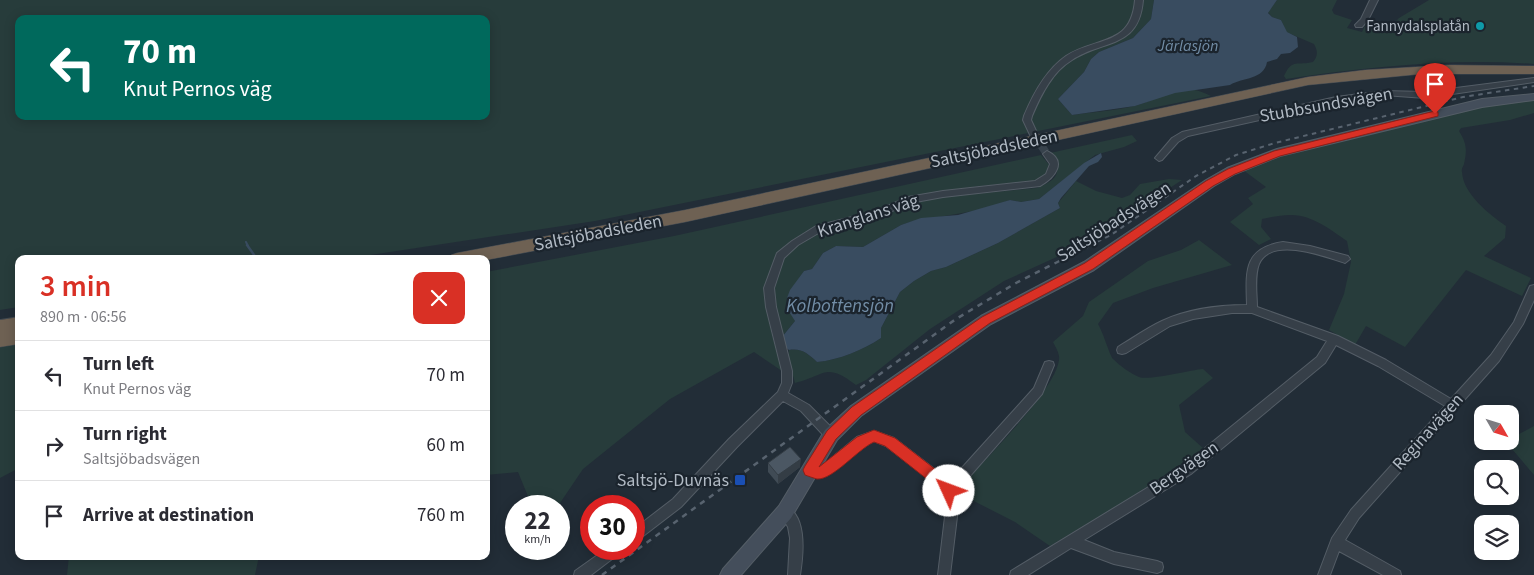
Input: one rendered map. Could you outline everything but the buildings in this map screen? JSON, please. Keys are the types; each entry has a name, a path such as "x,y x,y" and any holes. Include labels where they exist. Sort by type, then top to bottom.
{"highway":[{"name":"Saltsjöbadsleden","path":"478,255 685,216 1308,81 1356,74 1444,68 1534,70"},
{"name":"Saltsjöbadsleden","path":"490,265 689,227 1318,89 1406,79 1499,76 1534,79"},
{"path":"0,326 15,324"},
{"path":"0,340 15,338"}],"street":[{"path":"1034,135 1027,120 1047,82 1068,58 1133,27 1137,18 1139,0"},
{"path":"1359,25 1364,20 1374,0"},
{"name":"Stubbsundsvägen","path":"1159,158 1175,140 1185,134 1295,108 1384,93 1425,95 1534,79"},
{"name":"Saltsjöbadsvägen","path":"729,575 785,512 831,435 856,411 986,320 1089,266 1182,201 1231,171 1277,153 1334,138 1482,103 1534,97"},
{"name":"Kranglans väg","path":"782,394 787,383 787,371 771,307 769,288 780,256 795,243 820,228 878,214 908,200 943,194 1037,184 1047,180 1054,172 1054,164 1047,154"},
{"path":"1252,309 1255,262 1260,254 1270,246 1288,245 1345,259"},
{"name":"Reginavägen","path":"1324,575 1336,542 1354,514 1508,342 1534,289"},
{"path":"1122,350 1167,323 1193,315 1232,309 1252,309 1334,339 1382,363 1452,405"},
{"name":"Bergvägen","path":"1016,575 1187,470 1320,360 1334,339"},
{"path":"949,491 1038,391 1049,365"},
{"path":"645,528 677,503 782,394 805,408 831,435"},
{"path":"810,470 818,473 826,470 861,441 874,436 890,442 948,487 952,500 944,575"},
{"path":"785,512 794,526 796,559 794,575"},
{"path":"1069,541 1114,558 1157,567"},
{"path":"1336,542 1395,575"},
{"path":"580,575 601,560"}],"green space":[{"path":"0,0 1154,0 1151,19 1133,38 1099,52 1091,59 1084,72 1058,99 1072,115 1134,106 1180,89 1199,91 1211,96 595,221 370,255 15,255 15,308 0,310"},
{"path":"1277,0 1337,0 1332,10 1334,14 1352,20 1347,28 1362,32 1368,20 1393,24 1399,18 1429,0 1534,0 1534,64 1503,62 1441,63 1348,71 1286,79 1284,76 1290,67 1296,64 1313,62 1317,56 1317,51 1314,44 1286,32 1281,20 1272,17 1268,12"},
{"path":"1534,100 1534,113 1510,120 1461,128 1459,131 1466,147 1462,171 1467,188 1485,210 1506,226 1505,238 1484,256 1531,278 1522,296 1466,270 1405,347 1366,326 1355,345 1329,330 1344,294 1351,262 1347,241 1313,220 1298,215 1287,215 1262,219 1261,227 1271,239 1259,245 1230,222 1253,204 1248,198 1266,187 1243,170 1284,154 1469,109 1499,103"},
{"path":"1132,135 1137,141 1124,147 1095,155 1039,199 1021,202 1010,200 985,209 910,222 901,225 863,247 836,246 823,253 812,269 804,271 791,290 795,321 782,337 773,290 783,256 797,244 822,231 880,217 914,203 943,197 1037,188 1050,182 1056,175 1056,165 1050,153"},
{"path":"1041,155 1050,166 1045,177 1034,181 944,191 878,212 831,223 801,235 788,244 777,256 767,283 769,321 782,371 754,352 670,399 583,469 565,495 527,495 518,472 490,475 490,271 674,236"},
{"path":"1169,179 1182,180 1081,246 1004,281 930,329 866,380 856,385 838,374 826,372 795,383 788,357 789,350 808,354 817,362 825,361 842,357 881,338 881,328 900,292 931,271 946,267 998,243 1060,208 1058,203 1076,181 1096,191 1122,198 1130,195 1140,184"},
{"path":"1199,240 1232,265 1153,288 1113,303 1098,324 1113,359 1136,376 1152,378 1203,369 1213,378 1179,405 1185,432 1204,449 1130,498 1050,546 1015,522 956,492 1031,409 1054,374 1059,360 1053,342 1083,316 1089,302 1148,261 1181,250"},
{"path":"15,344 15,470 0,478 0,346"},
{"path":"1534,426 1534,475 1513,450 1519,450 1519,434"},
{"path":"69,560 258,560 255,575 67,575"}],"water":[{"name":"Järlasjön","path":"1154,0 1277,0 1268,13 1272,17 1281,20 1287,32 1297,37 1298,47 1290,53 1281,54 1277,59 1267,62 1262,72 1257,75 1230,85 1175,93 1135,106 1072,115 1058,99 1084,72 1091,59 1099,52 1133,38 1151,19"},
{"name":"Kolbottensjön","path":"1101,153 1102,157 1098,162 1089,166 1061,198 1058,203 1060,208 998,243 946,267 931,271 900,292 881,328 881,338 842,357 817,362 804,352 789,350 784,346 782,337 795,321 788,310 787,298 790,290 804,271 812,269 823,253 836,246 863,247 901,225 921,218 958,215 1010,200 1021,202 1039,199 1084,163"}],"waterway":[{"path":"246,242 248,246"},
{"path":"247,245 254,255"}],"tunnel":[{"path":"1034,135 1047,154"}],"railway":[{"path":"1091,245 1111,235 1196,176 1236,155 1275,143 1463,97 1534,86"},
{"path":"602,575 956,319 1016,283 1091,245"}],"place":[{"name":"Fannydalsplatån","path":"1480,26"},
{"name":"Saltsjö-Duvnäs","path":"740,480"}],"route":[{"path":"949,491 948,487 881,437 874,436 861,441 821,473 810,470 831,435 856,411 986,320 1089,266 1182,201 1231,171 1277,153 1435,114"}]}
